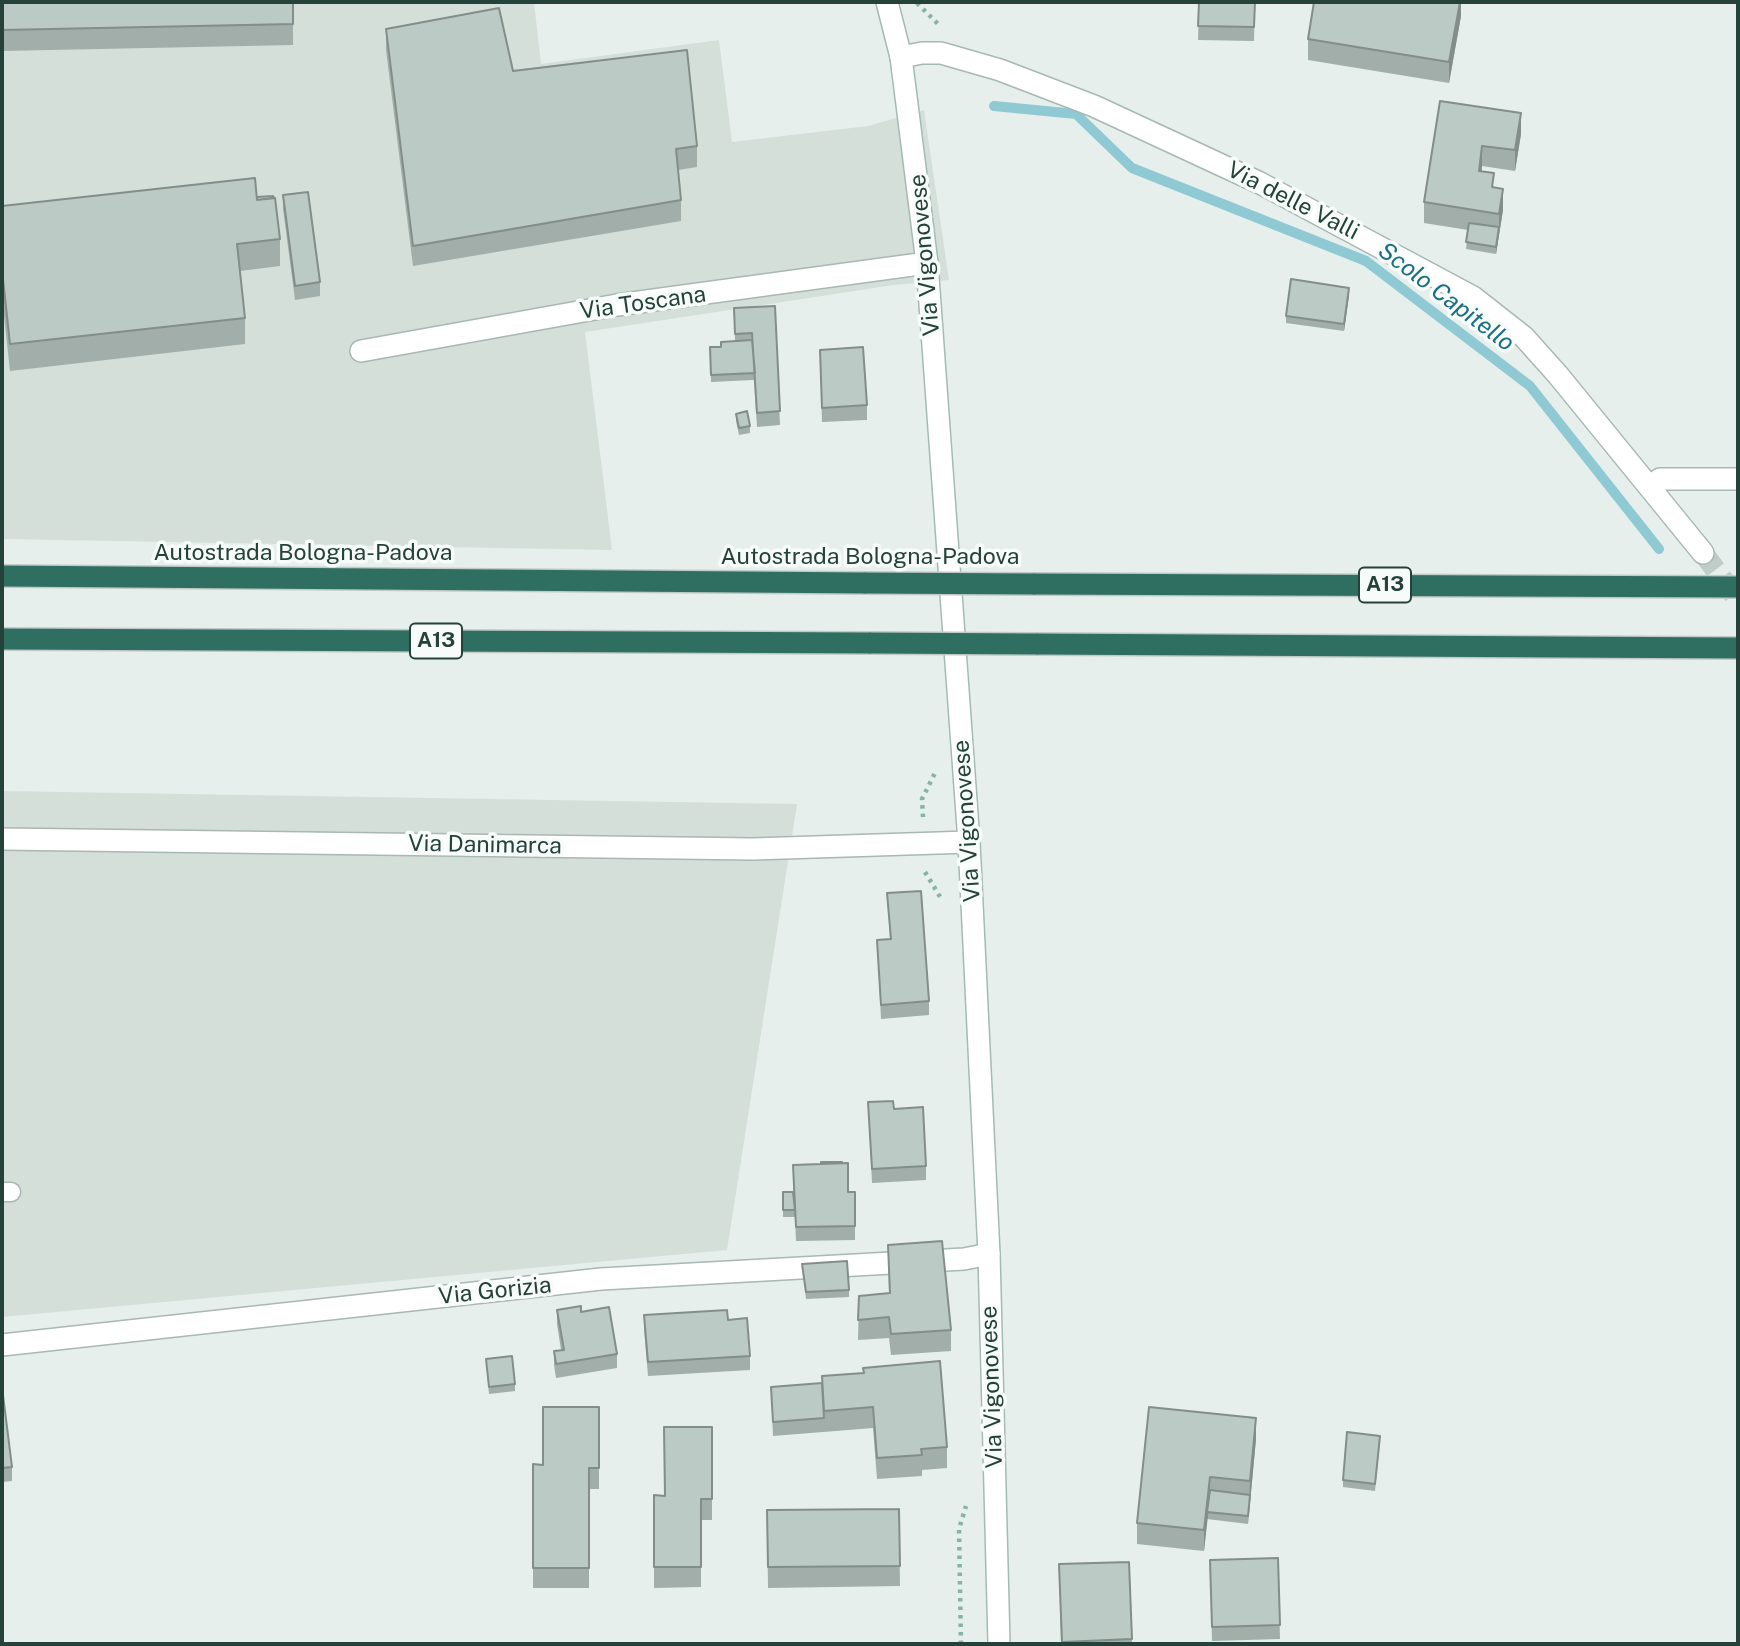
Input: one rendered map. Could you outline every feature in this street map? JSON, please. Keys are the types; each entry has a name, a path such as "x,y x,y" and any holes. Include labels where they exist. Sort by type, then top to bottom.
{"highway":[{"name":"Autostrada Bologna-Padova","path":"2,576 1738,587"},
{"name":"A13","path":"2,639 1738,648"}],"street":[{"name":"Via Vigonovese","path":"887,2 901,57 927,263 969,842 989,1254 999,1644"},
{"name":"Via delle Valli","path":"901,57 922,52 941,53 1000,70 1094,106 1260,183 1473,297 1524,337 1703,552"},
{"name":"Via Toscana","path":"361,351 617,305 927,263"},
{"path":"1650,486 1660,479 1738,479"},
{"name":"Via Danimarca","path":"2,839 753,849 969,842"},
{"name":"Via Gorizia","path":"2,1345 601,1279 964,1259 989,1254"}],"shaded area":[{"path":"2,2 534,2 541,64 719,40 732,142 868,126 924,110 949,280 894,285 585,332 612,550 2,539"},
{"path":"2,791 797,804 727,1250 2,1317"}],"building":[{"path":"2,2 293,2 293,24 2,30"},
{"path":"1199,2 1255,2 1254,27 1198,26"},
{"path":"1314,2 1460,2 1449,62 1308,39"},
{"path":"499,8 513,71 687,50 697,146 676,149 681,200 413,246 386,29"},
{"path":"1440,101 1521,113 1515,150 1482,146 1479,171 1494,173 1492,187 1503,189 1499,214 1424,202"},
{"path":"255,178 257,200 275,198 280,239 237,244 245,318 10,344 2,270 2,206"},
{"path":"308,192 320,282 295,286 283,195"},
{"path":"257,197 274,198 257,200"},
{"path":"1469,223 1499,227 1496,247 1466,242"},
{"path":"1291,279 1349,288 1344,324 1286,316"},
{"path":"775,306 780,411 757,413 752,333 735,334 734,308"},
{"path":"752,340 755,373 711,375 710,347 721,347 721,342"},
{"path":"863,347 867,405 822,408 820,350"},
{"path":"747,411 750,426 739,428 736,414"},
{"path":"921,891 929,1001 881,1005 877,940 891,939 887,893"},
{"path":"893,1101 894,1109 923,1107 926,1166 872,1169 868,1102"},
{"path":"842,1162 842,1163 821,1164"},
{"path":"848,1163 848,1192 855,1192 855,1226 796,1227 793,1165"},
{"path":"783,1192 793,1192 795,1210 783,1210"},
{"path":"942,1241 951,1330 891,1334 889,1317 858,1320 859,1296 890,1293 888,1245"},
{"path":"847,1261 849,1290 806,1292 802,1264"},
{"path":"581,1306 581,1312 609,1307 617,1354 556,1364 554,1351 564,1350 557,1310"},
{"path":"727,1310 728,1320 747,1318 750,1356 648,1362 644,1315"},
{"path":"512,1356 515,1384 489,1387 486,1359"},
{"path":"940,1361 947,1447 921,1449 922,1455 877,1458 873,1407 824,1411 822,1376 864,1373 863,1368"},
{"path":"822,1383 824,1418 773,1422 771,1387"},
{"path":"2,1395 12,1467 2,1468"},
{"path":"543,1407 599,1407 599,1468 589,1468 589,1568 533,1568 533,1464 543,1465"},
{"path":"1149,1407 1256,1418 1250,1481 1210,1477 1204,1530 1137,1523"},
{"path":"664,1427 712,1427 712,1499 701,1499 701,1567 654,1567 654,1495 665,1496"},
{"path":"1347,1432 1380,1436 1375,1484 1343,1480"},
{"path":"1210,1490 1250,1495 1248,1516 1207,1512"},
{"path":"899,1509 900,1566 768,1567 767,1510"},
{"path":"1278,1558 1280,1625 1212,1627 1210,1560"},
{"path":"1129,1562 1132,1639 1062,1642 1059,1564"}],"waterway":[{"name":"Scolo Capitello","path":"994,106 1076,114 1132,168 1366,261 1530,386 1659,549"}],"tunnel":[{"path":"1703,553 1738,600"}]}
